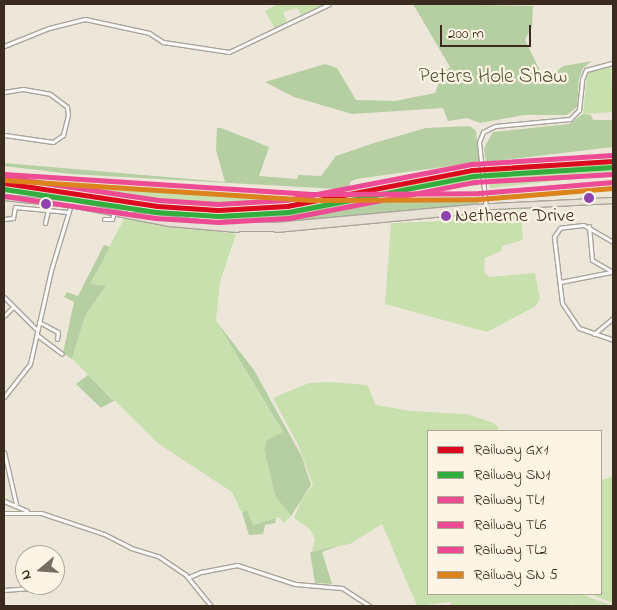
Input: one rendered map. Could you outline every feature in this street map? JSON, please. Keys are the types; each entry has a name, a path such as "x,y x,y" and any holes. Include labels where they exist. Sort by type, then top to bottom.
{"highway":[{"path":"4,197 71,204 134,215 218,224 276,225 613,201"}],"street":[{"path":"4,46 49,28 84,19 149,33 163,42 229,52 329,4"},
{"path":"486,209 479,142 488,128 570,119 580,110 582,79 586,70 613,63"},
{"path":"4,92 34,90 61,101 68,115 59,139 46,143 4,135"},
{"path":"4,397 30,364 39,322 71,204"},
{"path":"4,218 15,219 15,207 68,212"},
{"path":"45,223 48,210"},
{"path":"104,219 112,219 114,212"},
{"path":"613,242 589,226 560,228 556,231 562,302 579,328 613,340"},
{"path":"589,226 592,260 613,273"},
{"path":"560,282 613,273"},
{"path":"4,298 37,330"},
{"path":"4,316 13,307"},
{"path":"594,334 613,318"},
{"path":"39,322 58,332 57,339"},
{"path":"37,335 62,354"},
{"path":"4,452 16,504"},
{"path":"4,502 16,504 27,511 104,534 162,558 189,577 211,606"},
{"path":"4,513 27,511"},
{"path":"189,577 201,572 237,565 295,584 342,588 370,606"}],"green space":[{"path":"278,4 325,4 301,15 297,8 283,12 287,23 275,29 265,11"},
{"name":"Peters Hole Shaw","path":"413,4 533,6 532,26 525,40 545,81 563,66 592,61 583,68 579,78 577,107 567,115 524,115 480,123 467,118 448,121 443,108 352,114 294,97 265,82 325,64 337,68 356,100 395,101 435,93 442,75 450,67"},
{"path":"611,66 613,112 583,114 587,75 594,68"},
{"path":"583,114 591,115 593,120 613,120 613,147 486,162 484,148 493,132 569,124"},
{"path":"470,126 476,131 479,162 356,179 350,182 349,186 336,189 71,174 4,166 4,163 225,182 216,150 217,128 221,128 269,147 259,176 297,179 298,175 321,176 336,156 374,143 426,128"},
{"path":"613,161 613,175 490,188 487,171"},
{"path":"477,173 478,186 378,189 463,174"},
{"path":"4,178 163,191 290,198 242,203 190,203"},
{"path":"479,198 478,204 277,223 225,223 224,220 196,216 293,213 334,203"},
{"path":"521,210 523,240 502,246 502,251 485,258 484,271 489,277 535,273 540,299 536,306 487,332 385,304 391,223 447,221"},
{"path":"124,219 236,234 220,282 216,321 283,433 267,440 264,448 275,496 291,516 284,523 279,517 253,525 247,511 242,513 232,492 159,444 72,359 85,316 106,287 90,284"},
{"path":"104,245 110,247 90,284 106,286 85,316 72,359 63,353 74,302 64,297 67,292 78,296"},
{"path":"216,321 254,370 302,457 311,485 291,516 275,496 264,448 267,440 283,432"},
{"path":"88,375 115,400 101,408 76,384"},
{"path":"330,382 367,385 376,405 411,411 467,414 494,423 498,428 498,430 427,430 427,595 584,595 613,606 574,606 571,597 573,606 452,606 450,602 417,606 382,524 350,544 312,551 315,539 310,529 294,518 302,499 313,485 298,445 273,398 309,383"},
{"path":"613,477 613,603 593,595 602,595 602,480"},
{"path":"247,510 253,525 276,518 275,523 265,525 263,534 249,535 242,513"},
{"path":"338,546 322,552 332,584 315,583 310,552"}],"rail line":[{"name":"TL1","path":"5,177 158,200 218,204 286,200 472,164 613,155"},
{"name":"GX1","path":"4,183 157,206 218,210 287,206 472,170 613,161"},
{"name":"SN1","path":"4,189 156,212 218,216 288,212 473,176 613,167"},
{"name":"TL2","path":"4,174 315,194 479,193 613,182"},
{"name":"TL6","path":"4,196 155,218 219,222 289,218 474,182 613,174"}],"transit line":[{"path":"4,180 315,200 479,199 613,188"}],"place":[{"name":"Netherne Drive","path":"446,216"}]}
